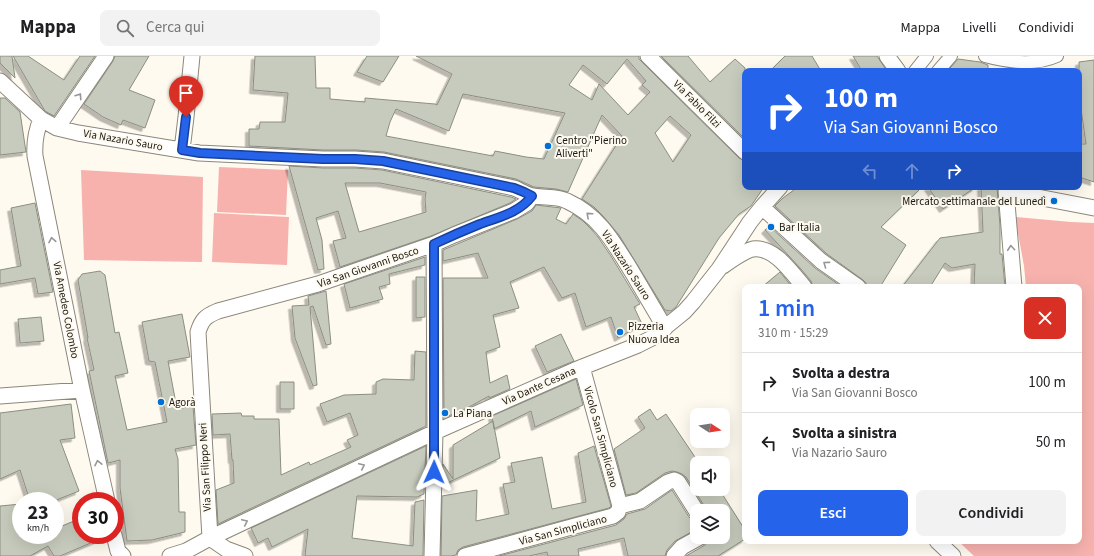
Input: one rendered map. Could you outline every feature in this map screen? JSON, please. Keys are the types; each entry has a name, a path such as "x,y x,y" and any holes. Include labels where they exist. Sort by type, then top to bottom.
{"street":[{"path":"57,128 106,56"},
{"path":"182,150 192,56"},
{"name":"Via Fabio Filzi","path":"648,56 742,149"},
{"path":"887,56 896,68"},
{"path":"917,68 927,56"},
{"path":"941,68 951,56"},
{"path":"985,56 1002,60 1033,62 1050,59 1056,56"},
{"name":"Via Nazario Sauro","path":"0,81 41,119 57,128 78,133 200,153 383,161 514,188 532,196 565,200 583,209 598,223 613,241 665,328"},
{"name":"Via Amedeo Colombo","path":"41,119 34,143 34,156 82,390 105,492"},
{"name":"Via Dante Cesana","path":"170,556 186,551 210,538 435,432 582,367 652,338 684,312 719,269 750,222 777,190"},
{"path":"1014,284 1006,191 1094,208"},
{"name":"Via San Giovanni Bosco","path":"218,311 318,284 434,244 514,211 527,202 532,196"},
{"path":"762,207 821,261 854,284"},
{"path":"750,222 749,231 752,249 774,255 801,284"},
{"path":"432,556 435,432 434,244"},
{"name":"Via Dante Cesana","path":"719,269 736,257 752,249"},
{"name":"Via San Filippo Neri","path":"210,538 198,332 200,323 207,316 218,311"},
{"name":"Vicolo San Simpliciano","path":"582,367 620,506"},
{"path":"0,396 82,390"},
{"name":"Via San Simpliciano","path":"464,556 613,516 618,512 620,506 640,501 668,482 674,480 678,482 692,504"},
{"path":"210,538 226,549 245,556"},
{"path":"674,556 682,547 690,543"},
{"path":"116,544 118,551 123,556"},
{"path":"940,544 953,556"}],"shaded area":[{"path":"219,167 288,170 286,215 217,212"},
{"path":"81,170 203,177 202,262 84,260"},
{"path":"214,213 289,217 287,265 212,262"},
{"path":"1015,217 1094,223 1094,556 974,556 961,544 1082,544 1082,284 1026,284"}],"building":[{"path":"0,56 12,56 15,78 0,63"},
{"path":"13,56 28,56 64,80 80,56 95,56 54,116 45,111"},
{"path":"115,56 149,56 129,90 155,100 145,128 123,120 121,125 103,117 84,104"},
{"path":"255,56 315,56 316,88 330,88 330,99 365,102 365,98 437,105 452,74 416,56 639,56 639,59 742,160 742,190 762,190 751,206 739,214 719,238 676,307 671,311 665,310 619,235 594,207 582,199 622,136 602,115 568,192 556,189 534,187 516,179 384,152 249,146 249,129 259,129 260,122 285,122 288,93 253,90","holes":["627,59 646,81 642,85 650,92 628,115 599,84 592,100 569,85 583,65 607,84","463,94 565,113 544,159 495,151 493,156 386,136 396,109 449,131","670,116 691,135 673,162 655,133"]},
{"path":"367,56 399,56 383,82 357,72"},
{"path":"661,56 688,56 710,82 735,59 745,68 742,68 742,136"},
{"path":"785,56 812,56 819,68 773,68"},
{"path":"853,56 877,56 885,68 860,68"},
{"path":"958,59 980,62 988,65 988,68 950,68"},
{"path":"1094,60 1094,182 1082,178 1082,144 1086,144 1082,116 1082,68 1079,68 1079,62"},
{"path":"0,98 5,98 20,112 26,152 0,155"},
{"path":"289,166 382,170 516,199 510,203 431,236 340,267 333,241 346,238 338,211 316,218 322,240 324,269 318,270","holes":["345,183 380,183 426,192 426,212 359,232"]},
{"path":"794,190 919,190 881,227 906,245 882,284 866,284 863,280 827,254 775,206"},
{"path":"930,190 972,190 943,209"},
{"path":"981,190 997,190 1000,226 1000,254 1002,254 1005,284 974,284 975,264 952,268 945,263 932,284 904,284 940,238 983,232"},
{"path":"35,203 53,292 38,294 35,278 0,284 0,270 21,266 11,208"},
{"path":"536,205 561,208 556,219 566,224 573,214 591,229 611,256 640,304 634,307 642,324 618,338 611,317 586,327 575,293 562,298 544,267 510,282 519,308 493,315 500,347 486,352 490,383 507,375 510,389 489,398 489,396 444,418 443,278 488,278 478,253 443,261 443,250 517,219 532,211"},
{"path":"769,226 815,268 838,284 812,284 801,269 765,230"},
{"path":"425,257 425,265 389,274 390,284 379,287 383,299 350,308 344,284"},
{"path":"100,271 105,275 115,333 119,332 128,373 115,376 127,430 167,422 155,362 149,361 142,322 182,314 190,357 168,361 177,409 193,406 196,445 175,449 178,459 179,512 185,512 185,532 152,540 127,541 124,518 124,492 121,492 120,488 120,460 108,463 89,371 94,370 87,338 78,280 82,274"},
{"path":"780,272 790,284 766,284"},
{"path":"416,277 425,277 425,317 416,318"},
{"path":"326,291 331,344 326,345 313,306 310,307 317,385 313,386 295,338 292,306 309,305 308,296"},
{"path":"41,317 44,341 20,343 18,319"},
{"path":"561,334 574,361 547,372 535,346"},
{"path":"415,351 426,352 426,426 218,524 216,490 234,483 233,460 230,434 213,435 212,414 241,413 242,416 254,416 254,419 279,419 281,475 309,462 310,465 351,447 347,440 358,435 350,413 327,422 320,404 344,395 376,394 376,382 383,379 414,380"},
{"path":"576,379 583,405 535,427 531,411 494,429 492,416"},
{"path":"280,382 294,382 294,409 280,409"},
{"path":"71,404 75,438 60,440 79,491 72,492 72,494 64,497 64,492 27,492 20,470 0,479 0,413"},
{"path":"650,409 657,420 666,414 694,456 690,456 690,483 682,474 672,471 665,473 636,493 626,495 614,449 645,428 638,417"},
{"path":"493,421 500,458 443,485 443,464 453,479 453,445"},
{"path":"426,446 424,494 417,497 357,496 352,538 413,546 415,502 424,500 423,556 305,556 308,529 272,547 268,538 258,543 251,528"},
{"path":"594,446 611,506 609,508 463,547 458,550 456,555 441,556 442,496 477,490 476,521 509,514 503,484 515,482 511,463 542,457 552,509 586,502 578,453"},
{"path":"672,490 690,518 690,533 675,541 667,550 665,556 628,556 624,538 578,549 579,556 548,556 547,552 529,556 499,556 616,525 624,519 627,514 645,509"},
{"path":"698,496 723,496 729,504 703,504"},
{"path":"12,505 12,544 64,544 64,525 72,522 72,544 88,544 60,556 54,556 48,546 30,556 0,556 0,506"},
{"path":"730,506 742,525 742,541 718,556 686,556 705,545 730,544"}],"place":[{"name":"Centro \"Pierino Aliverti\"","path":"548,146"},
{"name":"Mercato settimanale del Lunedì","path":"1054,201"},
{"name":"Bar Italia","path":"771,227"},
{"name":"Pizzeria Nuova Idea","path":"620,332"},
{"name":"Agorà","path":"161,402"},
{"name":"La Piana","path":"445,413"}],"route":[{"path":"186,117 182,150 200,153 383,161 514,188 532,196 527,202 514,211 434,244 434,472"}]}
